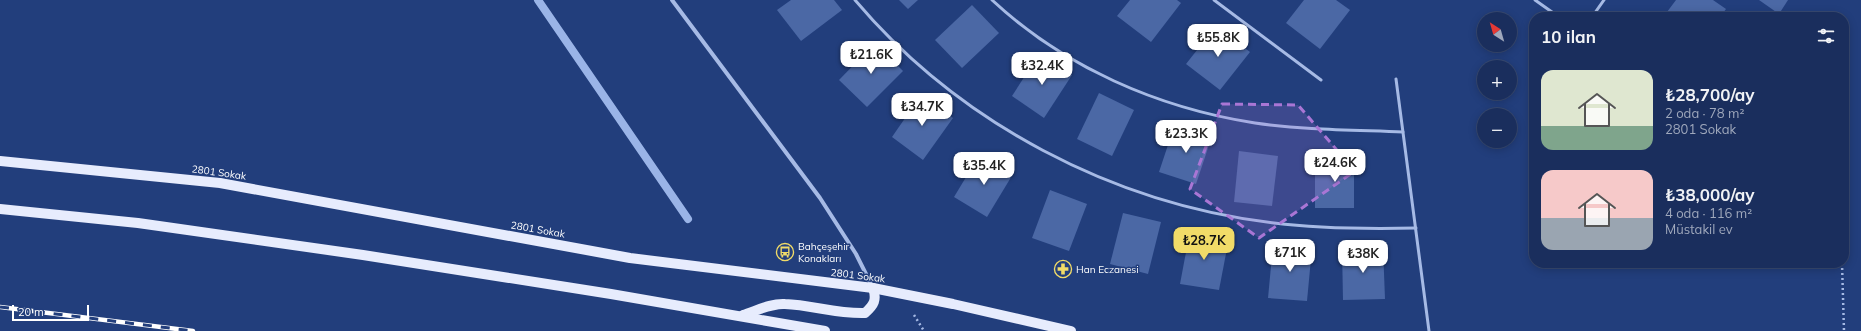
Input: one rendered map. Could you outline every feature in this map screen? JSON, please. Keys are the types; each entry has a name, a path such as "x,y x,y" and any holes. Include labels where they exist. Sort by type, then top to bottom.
{"main road":[{"name":"2801 Sokak","path":"0,161 220,183 630,258 873,288 953,304 1071,331"},
{"path":"0,209 138,224 363,255 826,331"},
{"path":"741,316 769,306 784,303 846,314 865,313 874,304 876,297 873,288"}],"street":[{"path":"672,0 820,198 856,254 873,288"}],"lane":[{"path":"855,0 901,50 936,80 973,108 1018,137 1052,156 1095,175 1137,191 1181,204 1226,215 1273,223 1320,228 1416,228"},
{"path":"992,0 1024,27 1090,70 1151,97 1182,107 1256,123 1293,127 1403,132"},
{"path":"1214,0 1321,80"},
{"path":"1535,0 1552,12"},
{"path":"1596,12 1604,0"},
{"path":"1396,79 1429,331"}],"path":[{"path":"1842,268 1844,331"},
{"path":"914,314 924,331"}],"highlighted area":[{"path":"1222,104 1298,105 1355,171 1259,238 1190,189"}],"building":[{"path":"791,0 834,0 842,10 801,41 777,10"},
{"path":"899,0 918,0 908,9"},
{"path":"1130,0 1177,0 1181,3 1151,42 1117,16"},
{"path":"1304,0 1336,0 1350,10 1320,49 1286,23"},
{"path":"1676,0 1713,0 1726,9 1724,12 1667,12"},
{"path":"1759,0 1788,0 1780,12 1776,12"},
{"path":"972,5 999,33 962,68 935,40"},
{"path":"1216,26 1250,52 1220,90 1186,64"},
{"path":"875,43 903,71 867,107 839,80"},
{"path":"1039,54 1072,75 1044,118 1012,96"},
{"path":"1099,93 1134,110 1112,156 1077,139"},
{"path":"921,95 953,118 923,160 892,137"},
{"path":"1175,124 1212,136 1196,184 1159,172"},
{"path":"1239,151 1278,156 1272,206 1234,202"},
{"path":"980,154 1013,174 987,217 954,197"},
{"path":"1354,157 1354,208 1315,208 1315,158"},
{"path":"1050,190 1087,204 1069,251 1032,238"},
{"path":"1123,213 1161,222 1148,274 1110,264"},
{"path":"1190,231 1229,238 1219,290 1180,284"},
{"path":"1273,245 1312,248 1307,301 1268,298"},
{"path":"1383,247 1385,299 1343,300 1342,248"}],"waterway":[{"path":"538,0 688,219"}],"railway":[{"path":"0,307 193,331"}],"place":[{"name":"Bahçeşehir Konakları","path":"785,252"},
{"name":"Han Eczanesi","path":"1063,269"}]}
